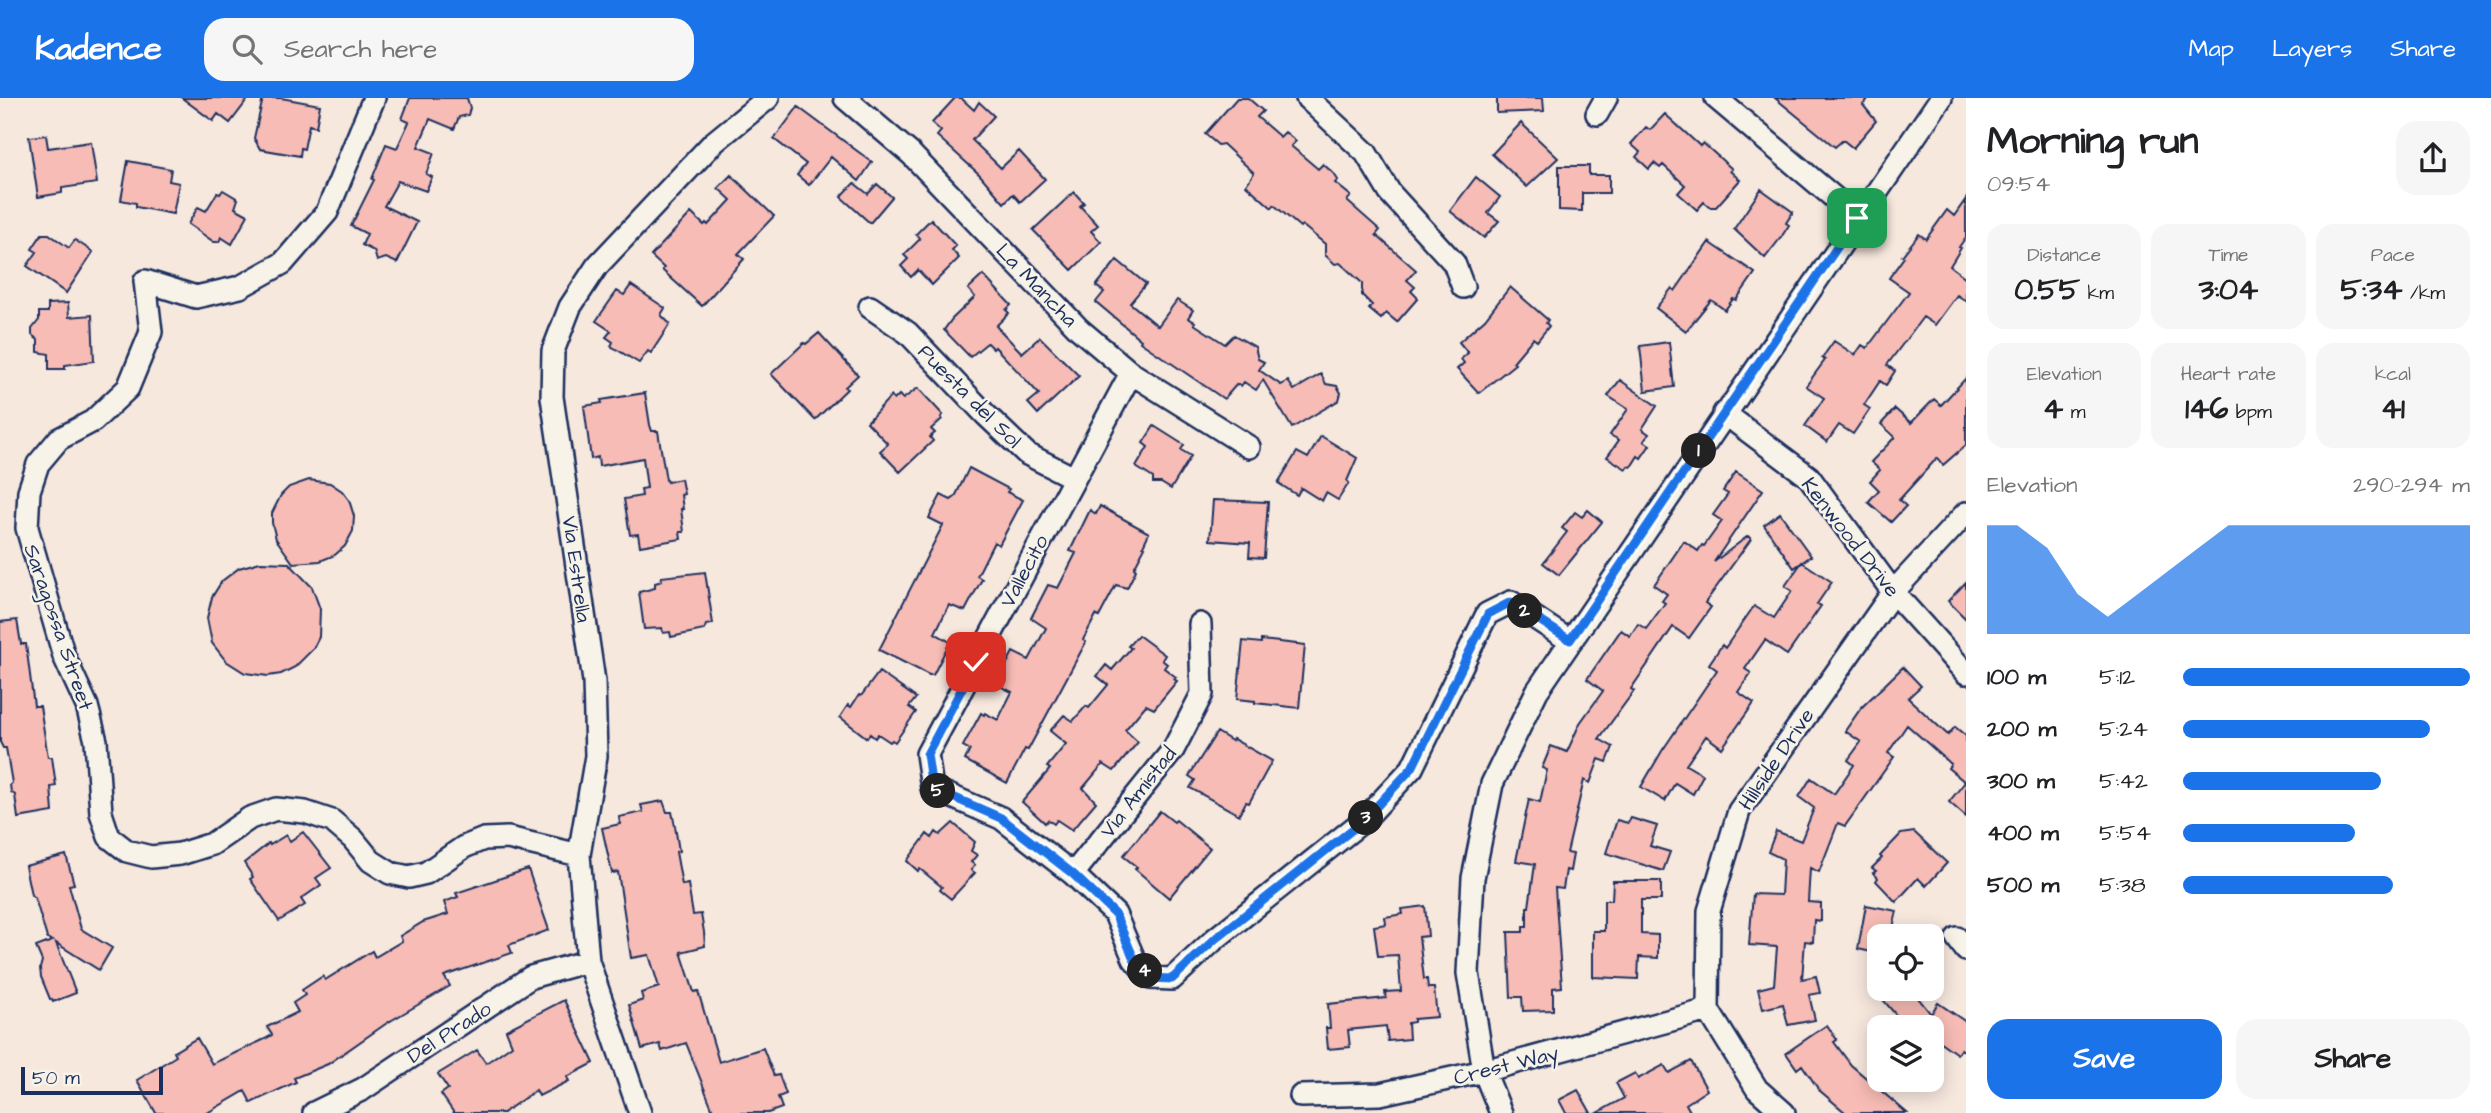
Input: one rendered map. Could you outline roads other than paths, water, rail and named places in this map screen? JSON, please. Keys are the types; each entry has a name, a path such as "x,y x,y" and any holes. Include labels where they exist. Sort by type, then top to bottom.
{"street":[{"name":"Saragossa Street","path":"374,98 327,212 283,263 240,287 196,297 145,281 151,332 128,388 93,421 59,439 38,464 29,491 27,528 64,656 87,706 96,741 101,813 109,837 127,851 151,857 180,854 212,844 250,818 276,809 305,812 332,821 353,839 371,861 390,873 409,877 426,873 464,847 485,839 508,838 579,855"},
{"name":"Via Estrella","path":"640,1113 588,961 579,855 596,756 594,681 552,397 553,351 570,307 597,266 713,143 768,98"},
{"name":"La Mancha","path":"845,98 911,154 1079,329 1131,373 1249,447"},
{"path":"1307,98 1366,153 1391,193 1454,263 1463,287"},
{"path":"1716,98 1857,218"},
{"path":"1501,1113 1485,1072 1468,973 1476,865 1492,784 1537,691 1570,640 1941,98"},
{"name":"Puesta del Sol","path":"870,307 908,333 1027,454 1073,478"},
{"name":"Vallecito","path":"1131,373 927,754 932,788 1001,818 1073,874 1115,914 1134,959 1150,978 1172,979 1215,939 1364,820 1412,768 1488,614 1511,602 1570,640"},
{"name":"Kenwood Drive","path":"1724,413 1809,477 1893,592 1966,673"},
{"name":"Hillside Drive","path":"1707,1010 1709,911 1739,811 1893,592 1966,513"},
{"name":"Via Amistad","path":"1073,874 1173,750 1202,694 1200,624"},
{"name":"Del Prado","path":"314,1113 363,1089 531,978 588,961"},
{"path":"1707,1010 1757,1089 1784,1113"},
{"name":"Crest Way","path":"1301,1097 1380,1094 1485,1072 1707,1010"}]}
